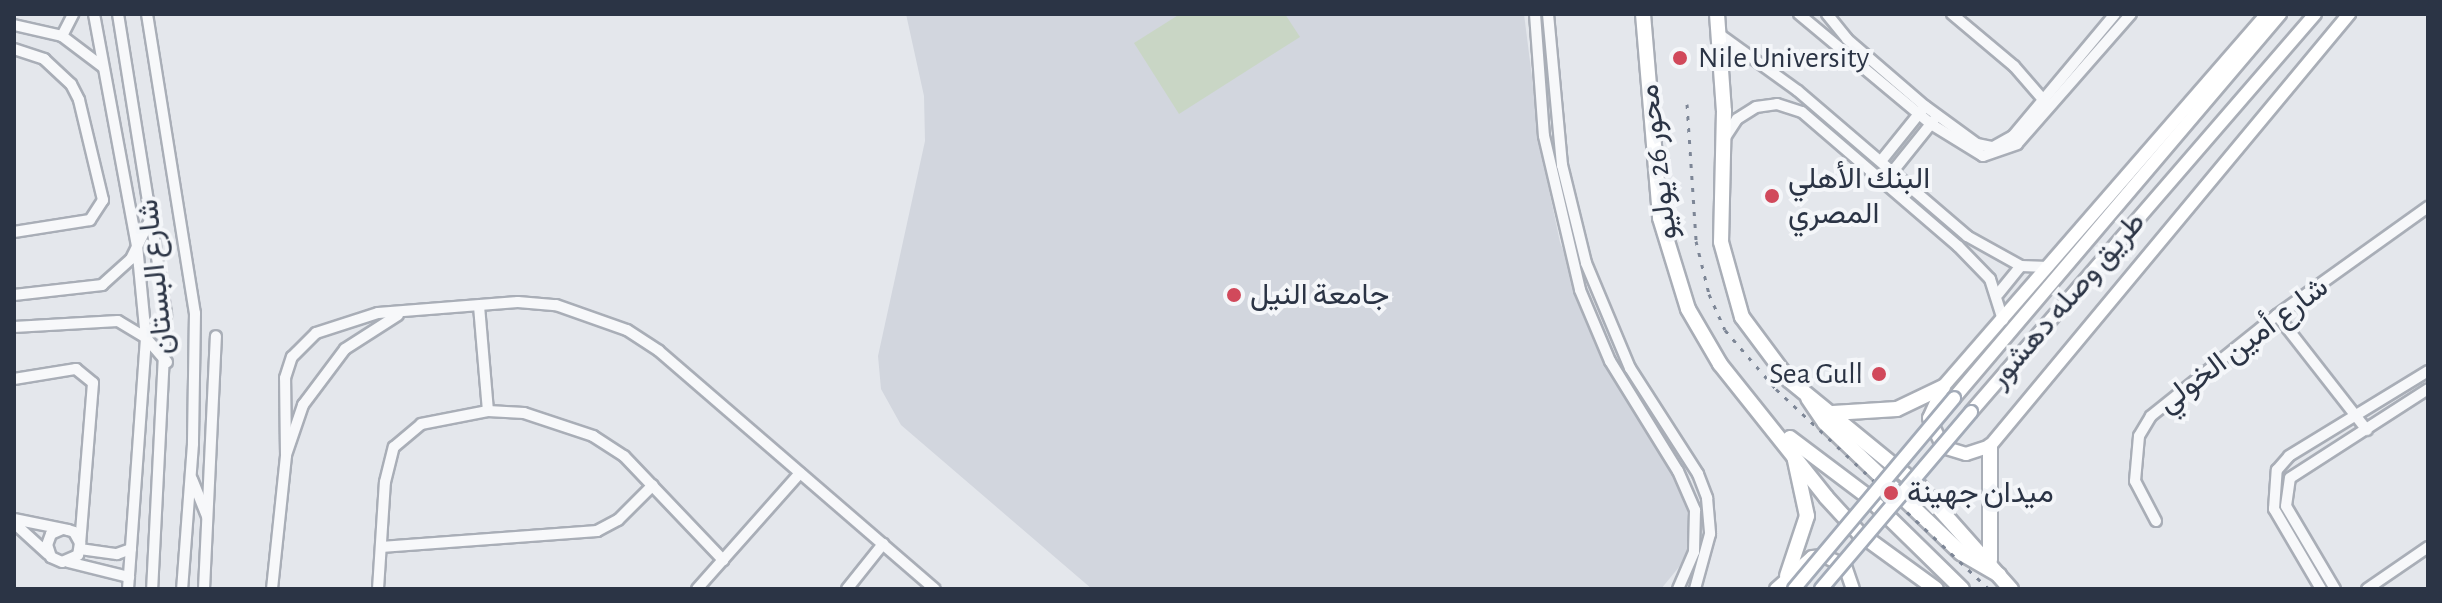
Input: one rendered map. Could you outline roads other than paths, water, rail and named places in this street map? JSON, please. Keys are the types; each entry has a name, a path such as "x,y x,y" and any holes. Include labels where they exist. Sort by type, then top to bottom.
{"highway":[{"name":"محور 26 يوليو","path":"1643,14 1660,218 1676,279 1720,364 1859,533 1936,589"},
{"name":"محور 26 يوليو","path":"1717,14 1725,137 1719,217 1732,293 1771,360 1807,395 1920,487 1990,560 2007,583"},
{"path":"1829,412 1880,413 1943,387"},
{"name":"محور 26 يوليو","path":"1807,395 1825,423 1961,553 2007,583"},
{"name":"محور 26 يوليو","path":"1770,423 1867,496 1962,589"},
{"path":"1990,446 1990,560"},
{"path":"1790,582 1807,516 1792,448"}],"main road":[{"path":"2267,14 1943,387 1929,418 1939,442 1959,454 1990,446 2349,14"},
{"name":"طريق وصله دهشور","path":"1776,589 1790,582 2280,14"},
{"name":"طريق وصله دهشور","path":"1821,589 2315,14"},
{"path":"1790,582 1812,557 1824,556 1845,566 1853,589"}],"street":[{"path":"62,36 73,14"},
{"path":"94,14 137,245 146,338 128,589"},
{"name":"شارع البستان","path":"118,14 166,315 167,362 152,589"},
{"name":"شارع البستان","path":"147,14 195,313 191,477 182,589"},
{"path":"1535,14 1544,136 1580,290 1610,361 1678,471 1695,510 1694,552 1678,589"},
{"path":"1548,14 1562,165 1586,263 1630,368 1698,474 1707,498 1710,534 1695,589"},
{"path":"1799,14 1934,120 1977,144 1993,147 2013,136 2131,14"},
{"path":"1827,14 1847,39 1922,110"},
{"path":"1952,14 2046,102"},
{"path":"2046,102 2115,14"},
{"path":"14,25 62,36 103,67"},
{"path":"1719,34 1798,91 1967,236 2021,266 2048,267"},
{"path":"14,49 44,59 71,84 103,200 90,220 14,232"},
{"path":"1788,106 1798,91"},
{"path":"1725,137 1737,119 1756,107 1788,106 1958,246 1998,294 2003,320"},
{"path":"1881,161 1922,110"},
{"path":"1893,171 1934,120"},
{"name":"شارع أمين الخولي","path":"2156,521 2135,481 2134,458 2145,426 2167,400 2277,315 2428,207"},
{"path":"14,295 102,285 119,275 151,218"},
{"path":"1958,246 1967,236"},
{"path":"1998,294 2021,266"},
{"path":"272,589 286,455 285,378 299,348 336,323 479,306 556,305 627,330 659,351 935,589"},
{"path":"479,306 488,411"},
{"path":"286,455 303,405 332,362 373,328 404,313"},
{"path":"2277,315 2367,430"},
{"path":"14,327 103,318 146,338 167,362"},
{"path":"204,589 216,336"},
{"path":"14,379 76,369 93,383 80,546 68,562"},
{"path":"2321,589 2282,527 2272,489 2289,456 2428,371"},
{"path":"2335,589 2300,535 2285,492 2299,467 2367,430 2428,389"},
{"path":"378,589 386,473 394,447 421,424 488,411 524,413 593,436 653,485 723,560"},
{"path":"697,589 800,473"},
{"path":"191,477 209,521"},
{"path":"381,547 597,531 618,520 653,485"},
{"path":"14,521 74,532 80,546"},
{"path":"14,521 51,557 129,577"},
{"path":"51,557 48,539 62,529"},
{"path":"847,589 883,544"},
{"path":"80,546 117,554 131,549"},
{"path":"2367,589 2428,547"}],"railway":[{"path":"1687,104 1696,241 1709,294 1725,330 1776,389 1989,589"}],"place":[{"name":"Nile University","path":"1680,58"},
{"name":"البنك الأهلي المصري","path":"1772,196"},
{"name":"جامعة النيل","path":"1234,295"},
{"name":"Sea Gull","path":"1879,374"},
{"name":"ميدان جهينة","path":"1891,493"}]}
